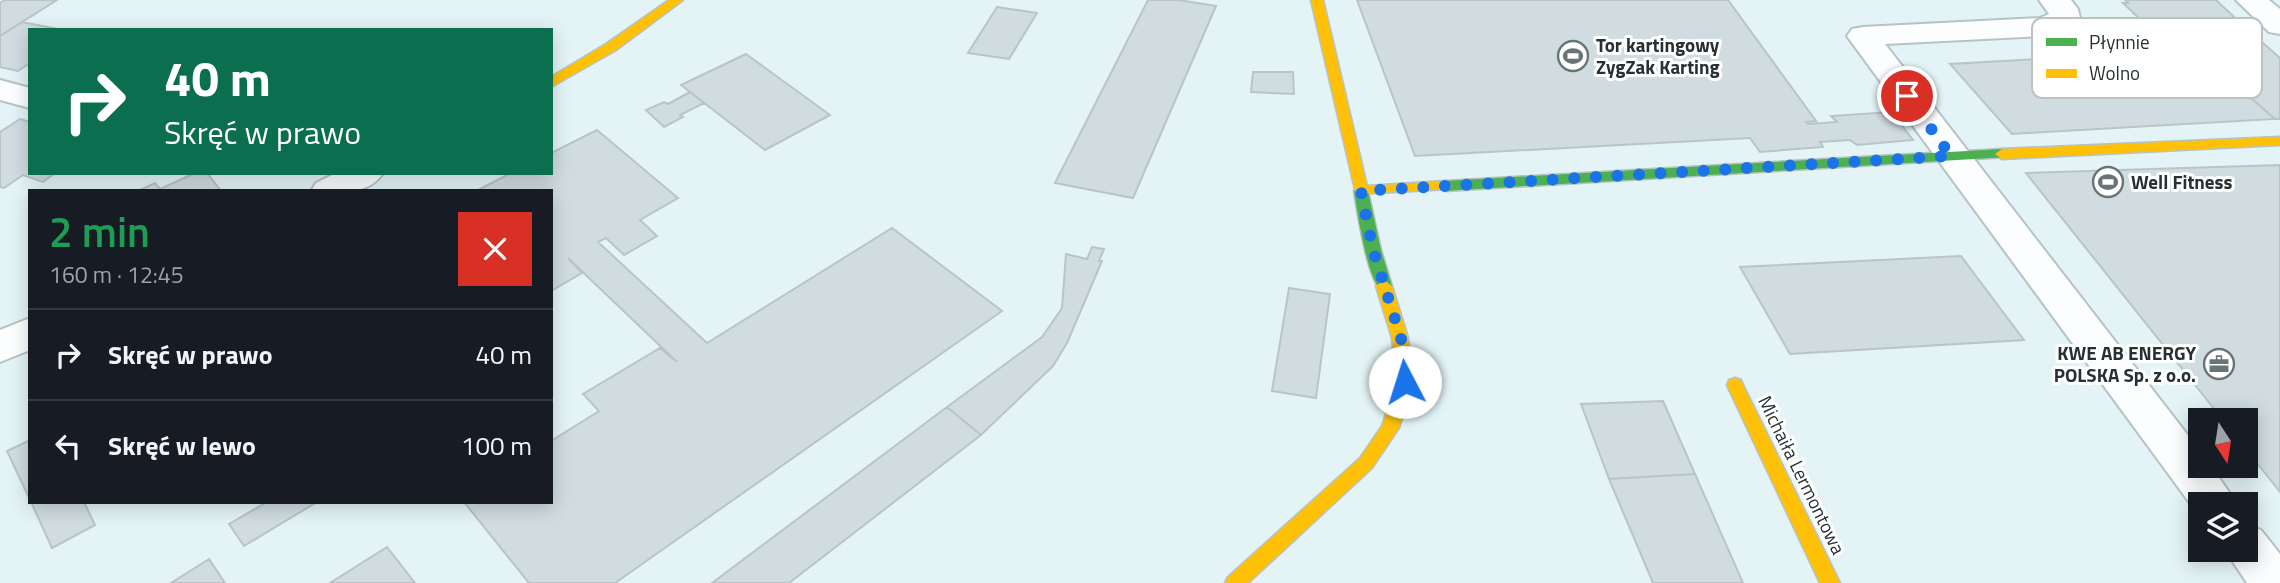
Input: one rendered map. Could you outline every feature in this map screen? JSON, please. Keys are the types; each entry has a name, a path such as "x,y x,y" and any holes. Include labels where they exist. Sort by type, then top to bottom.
{"street":[{"path":"553,82 611,47 677,0"},
{"path":"1235,583 1366,463 1390,428 1405,382 1401,338 1373,250 1317,0"},
{"path":"2054,0 2063,9 2065,18"},
{"path":"2251,0 2280,25"},
{"path":"2032,28 1863,36 2206,492"},
{"path":"0,90 28,97"},
{"path":"1361,191 1951,156 2280,141"},
{"path":"318,175 347,182"},
{"path":"0,347 28,334"},
{"name":"Michaiła Lermontowa","path":"1735,385 1830,583"},
{"path":"2258,561 2274,583"}],"building":[{"path":"5,0 57,0 0,36 0,3"},
{"path":"1148,0 1179,0 1216,6 1133,198 1055,183"},
{"name":"Tor kartingowy ZygZak Karting","path":"1357,0 1728,0 1816,121 1806,122 1808,124 1837,122 1831,116 1891,112 1913,140 1857,145 1850,140 1820,142 1823,147 1760,152 1750,138 1415,156"},
{"path":"2125,0 2216,0 2235,18 2139,18 2123,3 2128,3"},
{"path":"997,7 1037,13 1009,59 968,53"},
{"path":"22,22 53,28 28,28 28,64 18,71 0,67 0,36"},
{"path":"2262,42 2280,58 2280,119 2275,119 2251,98 2262,98"},
{"path":"746,54 830,115 765,150 681,85"},
{"path":"2032,59 2032,98 2251,98 2275,119 2012,134 1950,64"},
{"path":"1253,72 1293,72 1294,94 1251,92"},
{"path":"690,92 704,103 664,127 646,110 664,102 668,104"},
{"path":"20,119 28,121 28,175 52,175 43,182 23,175 4,188 0,187 0,132"},
{"path":"597,130 678,198 640,220 657,236 624,255 606,238 598,242 707,343 892,228 1002,311 615,583 529,583 466,504 553,504 553,440 599,411 583,394 660,348 677,362 568,258 582,273 553,290 553,189 480,189 507,175 553,175 553,152"},
{"path":"2280,165 2280,492 2258,464 2258,408 2213,408 2026,173"},
{"path":"191,175 209,175 219,189 160,189"},
{"path":"155,183 160,189 142,189"},
{"path":"1092,247 1104,249 1099,261 1102,261 1067,343 1053,366 981,435 947,407 1042,337 1062,308 1066,254 1087,259"},
{"path":"1961,256 2024,340 1790,354 1740,267"},
{"path":"1289,288 1330,294 1316,398 1272,391"},
{"path":"1663,401 1695,474 1609,479 1581,404"},
{"path":"947,407 981,435 789,583 712,583"},
{"path":"28,441 28,496 7,451"},
{"path":"1695,474 1743,583 1653,583 1609,479"},
{"path":"32,504 85,504 95,525 52,548"},
{"path":"264,504 314,504 244,546 229,524"},
{"path":"387,547 415,583 330,583"},
{"path":"209,559 225,583 171,583"}],"traffic: fast":[{"path":"1445,186 2002,154"},
{"path":"1361,191 1373,250 1384,286"}],"traffic: slow":[{"path":"553,82 611,47 677,0"},
{"path":"1317,0 1361,191 1445,186"},
{"path":"2002,154 2280,141"},
{"path":"1235,583 1366,463 1390,428 1405,382 1400,338 1384,286"},
{"path":"1735,385 1830,583"}],"place":[{"name":"Tor kartingowy ZygZak Karting","path":"1573,56"},
{"name":"Well Fitness","path":"2108,182"},
{"name":"KWE AB ENERGY POLSKA Sp. z o.o.","path":"2219,364"}],"route":[{"path":"1405,382 1401,338 1373,250 1361,191 1951,156 1907,96"}]}
